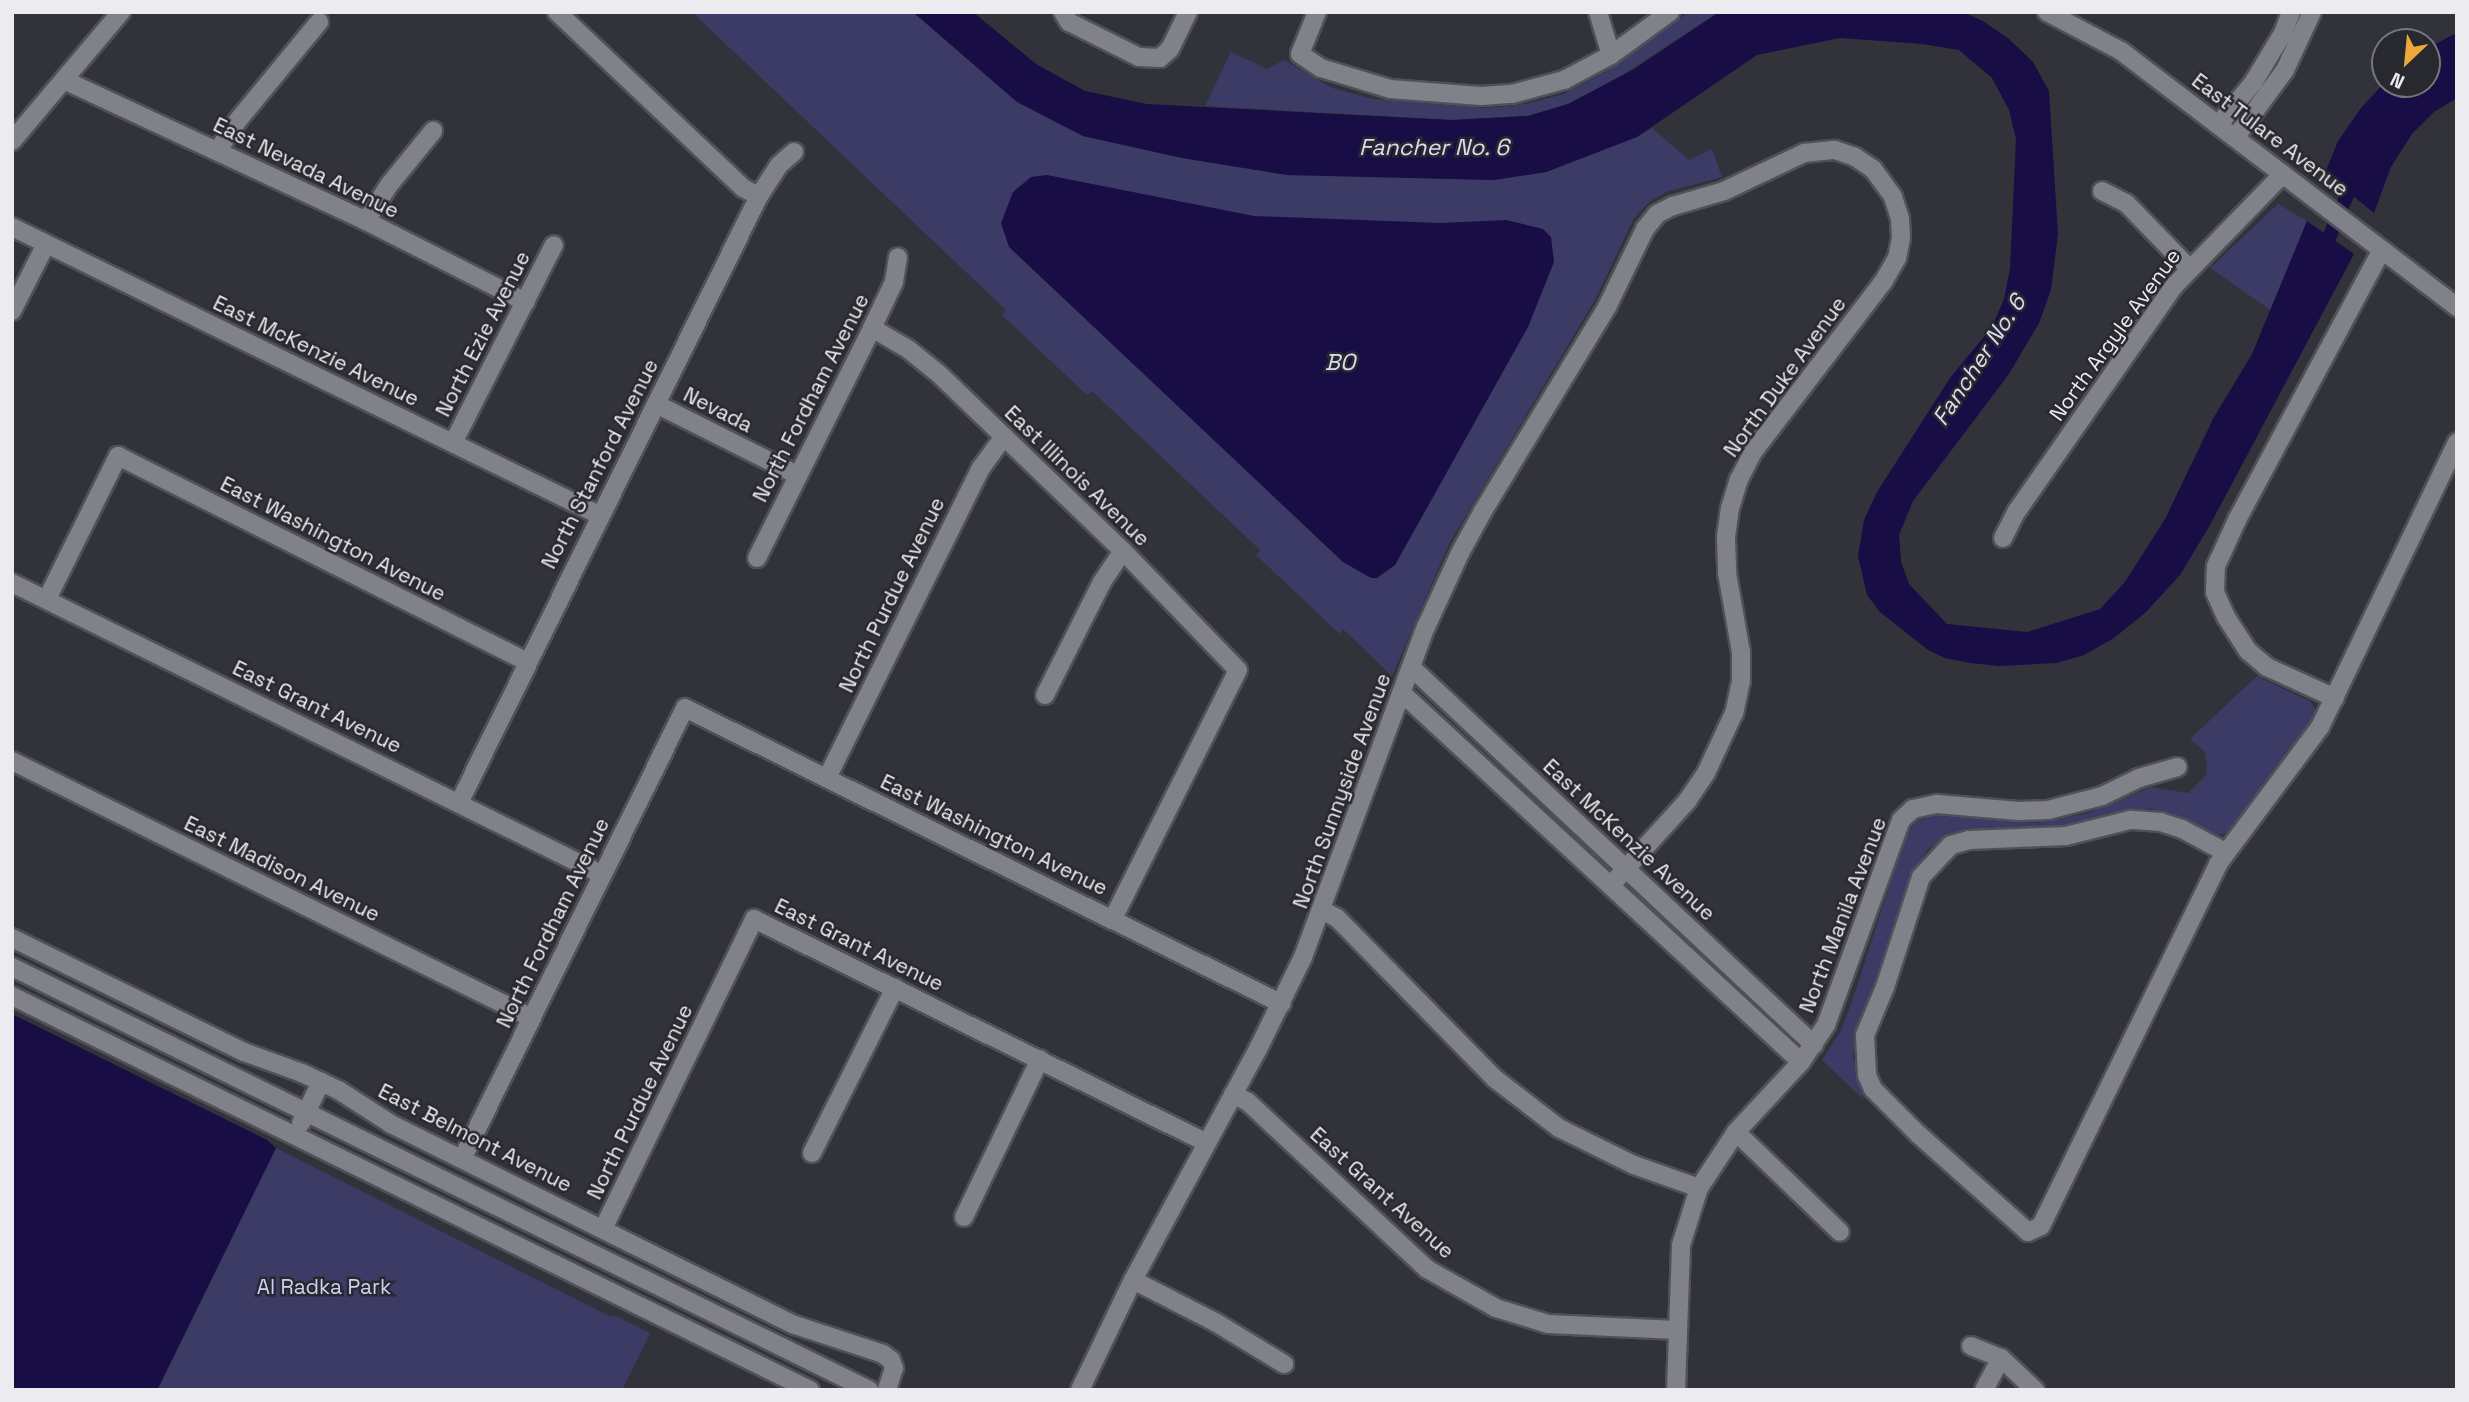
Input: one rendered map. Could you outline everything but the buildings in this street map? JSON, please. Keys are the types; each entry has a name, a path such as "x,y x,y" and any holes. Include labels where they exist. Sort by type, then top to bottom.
{"street":[{"path":"12,141 121,12"},
{"path":"557,12 743,188 759,196"},
{"path":"1063,12 1069,22 1139,57 1160,58 1170,49 1188,12"},
{"path":"1317,12 1300,54 1321,68 1364,83 1421,93 1481,96 1539,89 1564,80 1611,55 1670,12"},
{"path":"1598,12 1611,55"},
{"name":"East Tulare Avenue","path":"2047,12 2121,51 2457,307"},
{"path":"2218,125 2253,83 2277,45 2291,12"},
{"path":"2235,138 2285,70 2312,12"},
{"path":"218,150 239,119 319,22"},
{"name":"East Nevada Avenue","path":"64,80 366,220 526,302"},
{"path":"366,220 389,185 433,131"},
{"name":"North Sunnyside Avenue","path":"1080,1390 1133,1280 1282,1004 1322,910 1442,592 1483,511 1582,351 1645,229 1657,214 1673,206 1724,191 1804,153 1821,150 1835,150 1855,157 1878,175 1893,197"},
{"name":"North Stanford Avenue","path":"459,803 759,196 779,165 794,152"},
{"name":"North Argyle Avenue","path":"2003,538 2017,511 2189,268 2283,174"},
{"path":"2102,191 2126,203 2189,268"},
{"name":"North Duke Avenue","path":"1611,885 1688,800 1706,773 1734,713 1741,681 1741,652 1727,573 1726,538 1730,508 1739,479 1753,452 1883,282 1897,258 1901,238 1900,219 1893,197"},
{"name":"East McKenzie Avenue","path":"12,227 599,515"},
{"path":"12,312 46,244"},
{"name":"North Ezie Avenue","path":"453,443 554,245"},
{"path":"2334,698 2267,667 2248,651 2215,592 2216,566 2238,518 2382,250"},
{"name":"North Fordham Avenue","path":"757,558 894,282 898,257"},
{"name":"East Illinois Avenue","path":"872,328 908,349 940,375 1123,551 1238,670 1112,920"},
{"name":"Nevada","path":"656,404 797,475"},
{"name":"North Purdue Avenue","path":"827,778 981,468 1004,436"},
{"path":"2225,852 2182,829 2161,822 2130,820 2066,836 1969,840 1951,845 1921,877 1885,987 1865,1035 1867,1075 1873,1089 1918,1133 2028,1232 2041,1226 2225,852 2305,750 2334,698 2457,442"},
{"name":"East Washington Avenue","path":"47,599 118,456 528,662"},
{"path":"1045,695 1102,582 1123,551"},
{"name":"East Grant Avenue","path":"12,583 601,874"},
{"name":"East McKenzie Avenue","path":"1412,668 1814,1045"},
{"path":"1404,694 1801,1062"},
{"name":"North Fordham Avenue","path":"462,1159 685,708"},
{"name":"East Washington Avenue","path":"685,708 1282,1004"},
{"name":"East Madison Avenue","path":"12,761 532,1018"},
{"name":"North Manila Avenue","path":"1676,1390 1681,1245 1699,1188 1736,1132 1801,1062 1826,1026 1844,982 1892,837 1907,813 1924,805 1937,804 2019,811 2076,804 2124,787 2139,778 2177,767"},
{"path":"1322,910 1337,918 1494,1078 1559,1128 1634,1166 1699,1188"},
{"name":"North Purdue Avenue","path":"603,1229 754,919"},
{"name":"East Grant Avenue","path":"754,919 1207,1143"},
{"name":"East Belmont Avenue","path":"12,938 244,1052 321,1082 391,1124 795,1325 883,1354 891,1360 894,1368 887,1390"},
{"path":"12,967 869,1390"},
{"path":"813,1153 895,988"},
{"path":"12,996 810,1390"},
{"path":"964,1217 1040,1059"},
{"path":"295,1135 321,1082"},
{"name":"East Grant Avenue","path":"1233,1094 1248,1102 1427,1269 1496,1308 1548,1325 1676,1330"},
{"path":"1736,1132 1840,1232"},
{"path":"600,1286 605,1280 613,1279 700,1320 754,1333"},
{"path":"1133,1280 1215,1322 1284,1364"},
{"path":"1971,1346 2001,1358 2035,1390"},
{"path":"1984,1390 2001,1358"}],"green space":[{"path":"692,12 913,12 1017,102 1083,136 1182,158 1287,175 1494,180 1547,172 1637,137 1652,128 1689,160 1712,149 1722,177 1666,192 1649,202 1634,218 1596,298 1449,544 1392,676 1343,629 1340,634 1256,555 1260,550 1092,391 1087,395 1002,315 1006,310"},
{"path":"1689,12 1719,12 1601,89 1568,104 1528,116 1452,120 1205,106 1231,52 1267,69 1284,60 1332,88 1373,99 1489,108 1526,104 1564,94 1605,72"},
{"path":"2278,204 2307,221 2272,311 2210,268"},
{"path":"2257,676 2311,702 2316,712 2297,745 2230,832 2218,835 2179,817 2153,809 2132,809 2072,826 2009,832 1980,830 1943,839 1927,850 1907,885 1879,980 1858,1031 1853,1054 1863,1099 1822,1060 1840,1032 1852,1002 1904,840 1916,821 1937,815 2038,823 2089,813 2151,787 2188,793 2206,775 2207,764 2205,752 2190,739"},
{"name":"Al Radka Park","path":"276,1148 611,1317 614,1315 650,1333 622,1390 158,1390"}],"water":[{"path":"913,12 973,12 1036,64 1085,91 1147,104 1452,120 1528,116 1568,104 1634,69 1719,12 1963,12 1983,21 2009,39 2033,62 2049,91 2058,234 2051,290 2039,323 2009,374 1913,501 1899,535 1901,561 1909,584 1947,624 2027,632 2100,609 2125,582 2165,519 2214,417 2252,354 2307,221 2354,254 2210,525 2180,575 2146,612 2114,638 2084,655 2057,663 1999,666 1970,663 1945,658 1928,650 1880,612 1867,595 1858,556 1864,520 1877,492 1950,378 1992,327 2004,299 2010,269 2016,139 2009,110 1992,78 1959,50 1922,44 1840,38 1757,55 1637,137 1546,172 1494,180 1287,175 1182,158 1083,136 1017,102"},
{"path":"2457,33 2457,98 2434,112 2412,134 2391,167 2374,213 2325,173 2338,141 2371,97 2441,98 2441,41"},
{"name":"BO","path":"1047,175 1254,216 1440,223 1506,220 1543,229 1551,237 1554,262 1528,327 1395,565 1377,578 1371,578 1343,562 1009,247 1001,223 1013,192 1031,177"},
{"path":"12,1014 267,1140 276,1148 157,1390 12,1390"}],"waterway":[{"name":"Fancher No. 6","path":"2323,252 2356,174"}]}
